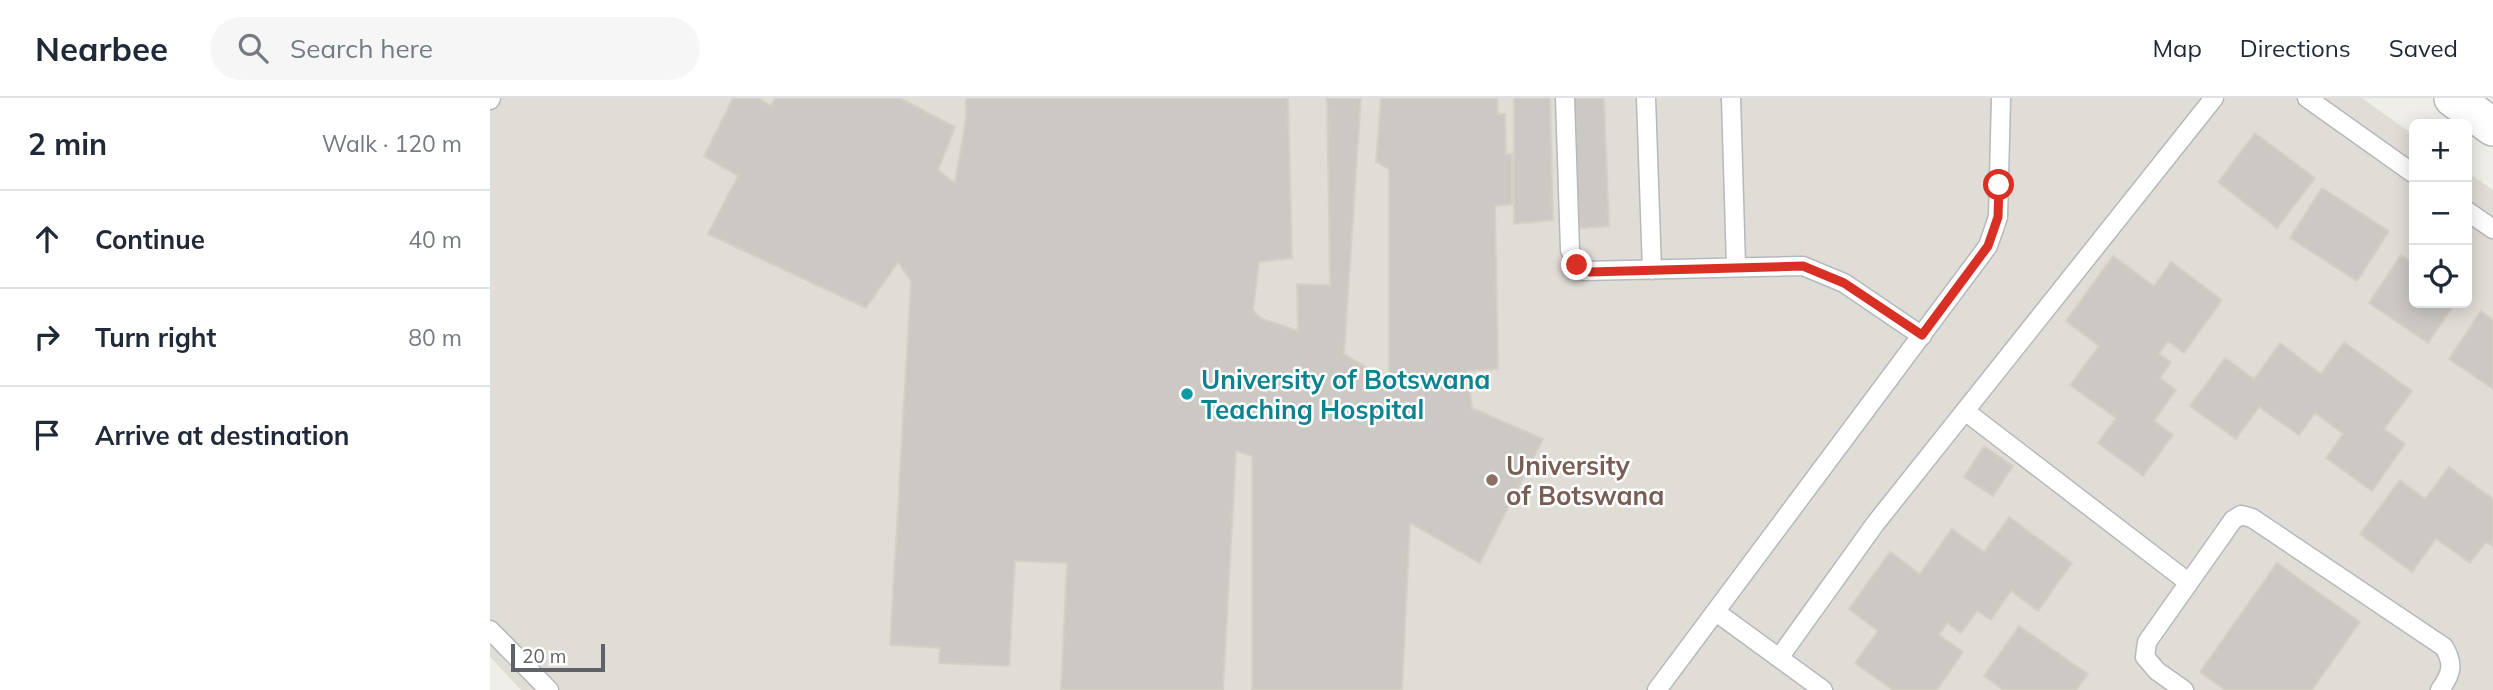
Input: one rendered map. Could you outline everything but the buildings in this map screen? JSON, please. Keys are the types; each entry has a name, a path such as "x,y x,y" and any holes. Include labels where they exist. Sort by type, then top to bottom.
{"street":[{"path":"2453,98 2493,127"}],"lane":[{"path":"1565,98 1570,250 1577,265 1590,272 1803,266 1844,283 1922,335"},
{"path":"1646,98 1652,270"},
{"path":"1731,98 1735,267"},
{"path":"1657,690 1988,246 1998,217 2001,98"},
{"path":"1779,658 1875,524 2214,98"},
{"path":"2307,98 2409,170"},
{"path":"2472,214 2493,229"},
{"path":"1965,411 2188,582"},
{"path":"2184,690 2157,671 2145,657 2147,642 2233,520 2241,515 2252,518 2444,647 2452,661 2449,677 2441,690"},
{"path":"1716,612 1823,690"},
{"path":"490,630 549,690"}],"shaded area":[{"name":"University of Botswana","path":"490,98 2362,98 2409,131 2409,308 2472,308 2472,175 2493,190 2493,690 521,690 490,657"}],"place":[{"name":"University of Botswana Teaching Hospital","path":"1187,394"},
{"name":"University of Botswana","path":"1492,480"}],"route":[{"path":"1577,265 1590,272 1803,266 1844,283 1922,335 1988,246 1998,217 1999,185"}]}
